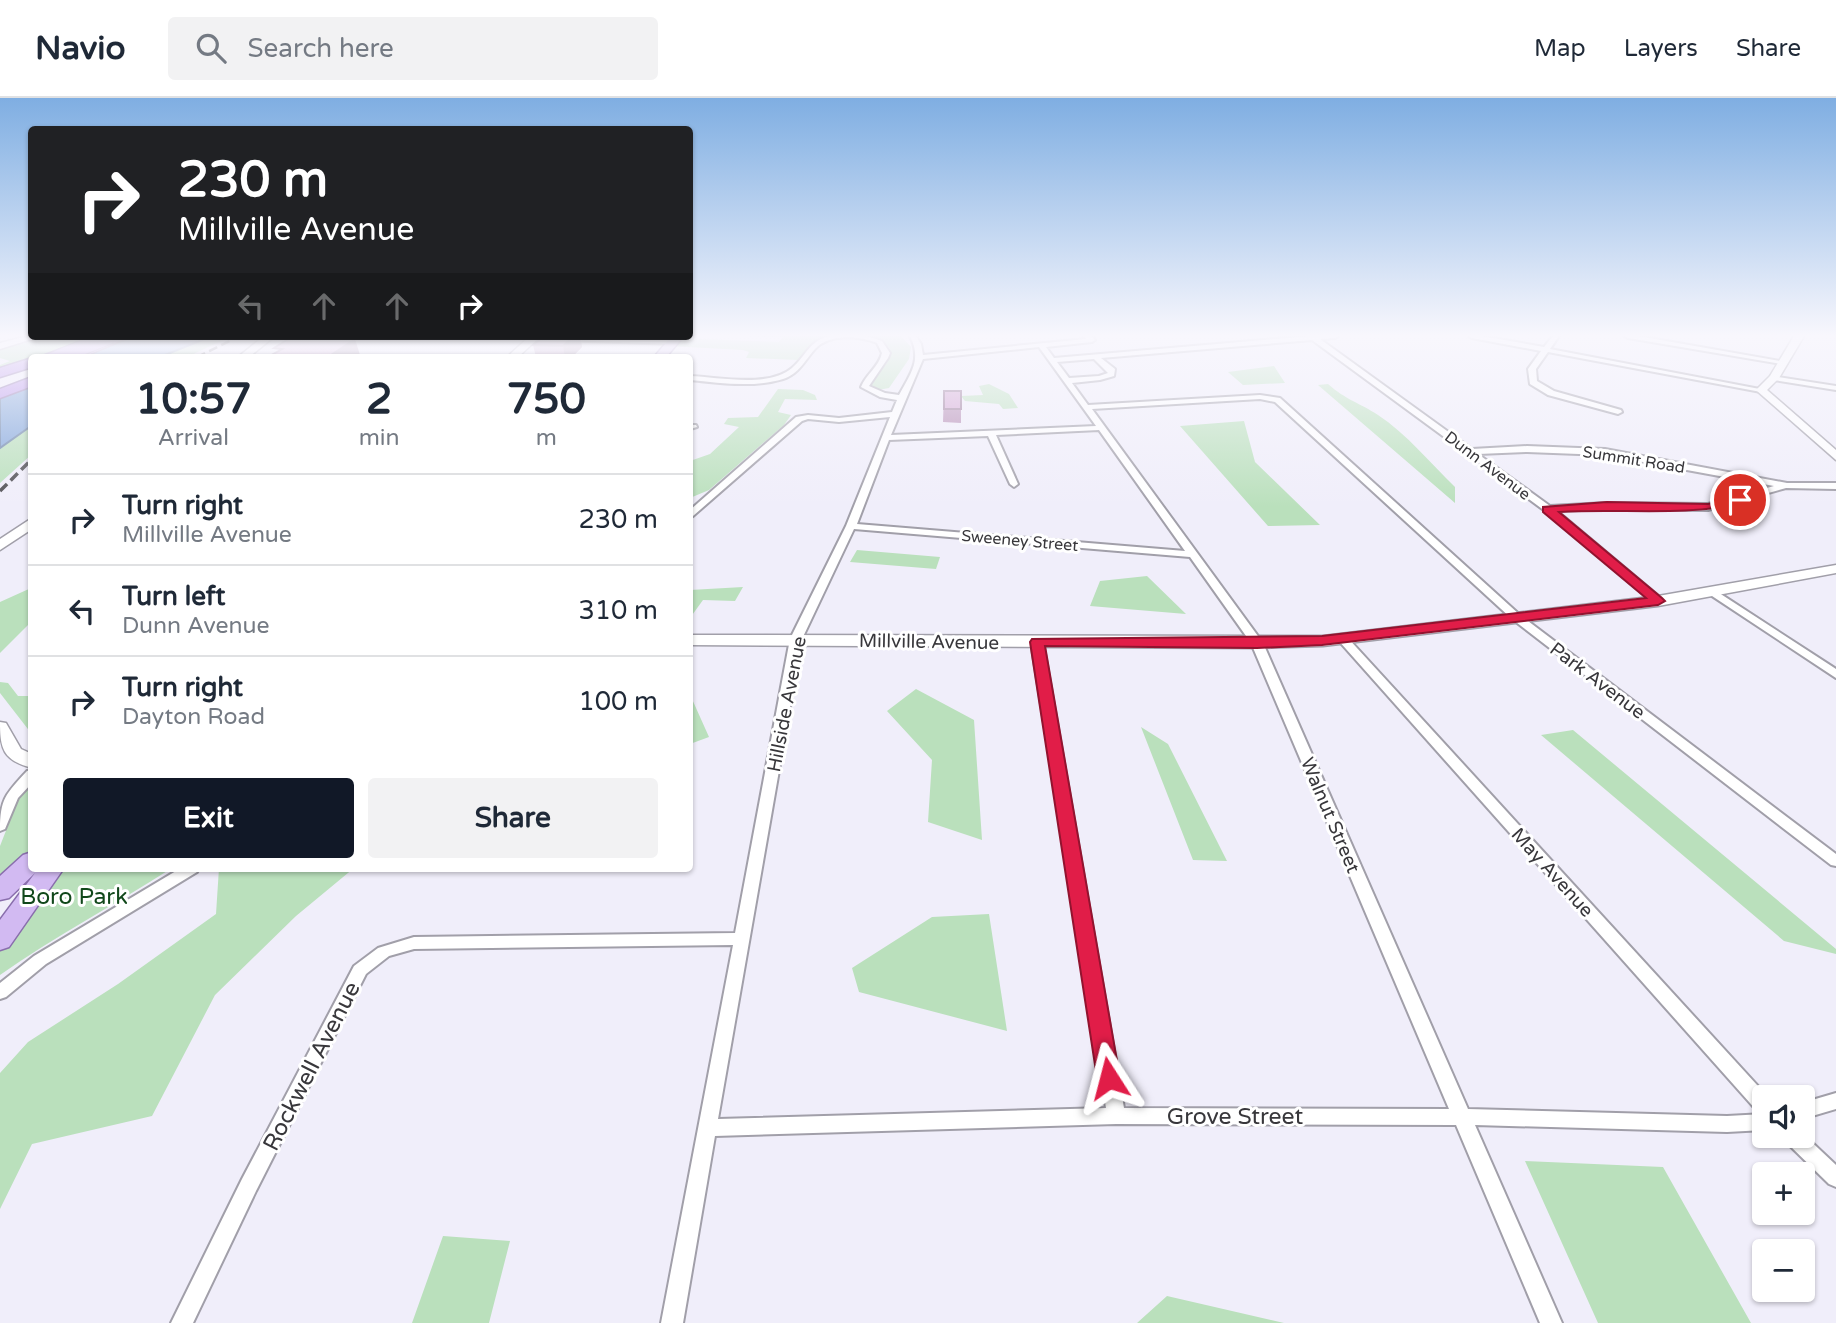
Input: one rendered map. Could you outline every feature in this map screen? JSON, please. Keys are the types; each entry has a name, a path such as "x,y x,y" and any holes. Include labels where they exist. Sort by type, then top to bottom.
{"main road":[{"path":"0,891 28,865"},
{"path":"0,940 49,872"}],"street":[{"path":"879,393 901,398"},
{"name":"Hillside Avenue","path":"672,1323 796,639 851,526 903,393"},
{"name":"Walnut Street","path":"1075,393 1098,428 1257,643 1551,1323"},
{"name":"Dunn Avenue","path":"1390,393 1548,509 1658,601"},
{"path":"1553,393 1618,412"},
{"path":"1765,393 1836,456"},
{"name":"Park Avenue","path":"1086,407 1259,397 1277,400 1516,617 1836,861"},
{"path":"693,511 799,419 808,417 839,420 896,414"},
{"path":"887,438 1098,428"},
{"path":"991,433 1014,484"},
{"name":"Summit Road","path":"1472,452 1527,449 1605,452 1787,486 1836,486"},
{"path":"1731,476 1757,495"},
{"path":"1548,509 1607,506 1708,507 1787,486"},
{"path":"0,547 28,525"},
{"name":"Sweeney Street","path":"851,526 1190,554"},
{"name":"Millville Avenue","path":"693,640 1257,643 1342,638 1658,601 1834,571"},
{"path":"1713,593 1836,674"},
{"name":"May Avenue","path":"1342,638 1752,1093"},
{"path":"1037,642 1116,1116"},
{"path":"0,727 13,752 28,760"},
{"path":"0,826 12,796 28,778"},
{"path":"0,992 40,960 185,872"},
{"name":"Rockwell Avenue","path":"182,1323 249,1185 360,970 384,952 414,943 743,939"},
{"path":"1815,1107 1836,1101"},
{"name":"Grove Street","path":"706,1128 1116,1116 1461,1117 1752,1123"},
{"path":"1805,1148 1836,1178"}],"green space":[{"path":"775,393 811,393 817,400 785,399 778,412 791,415 784,425 709,490 693,497 693,460 710,454 739,427 724,424 728,418 758,417"},
{"path":"1007,393 1018,408 1003,409 999,404 965,401 961,396"},
{"path":"1327,393 1340,393 1378,415 1409,440 1455,487 1455,503"},
{"path":"1244,421 1255,462 1320,525 1268,526 1180,426"},
{"path":"28,428 28,458 0,483 0,448"},
{"path":"857,550 940,557 936,569 850,562"},
{"path":"1147,576 1186,614 1090,606 1100,581"},
{"path":"743,587 735,601 703,600 693,614 693,590"},
{"path":"28,589 28,625 0,653 0,602"},
{"path":"0,682 8,683 18,696 28,696 28,729 0,693"},
{"path":"916,689 974,720 982,840 928,822 932,760 887,711"},
{"path":"693,701 709,737 693,743"},
{"path":"1141,727 1168,744 1227,861 1193,860"},
{"path":"1573,730 1836,949 1836,954 1784,941 1541,735"},
{"name":"Boro Park","path":"28,782 28,858 0,883 0,846 23,787"},
{"name":"Boro Park","path":"61,872 165,872 0,975 0,950"},
{"path":"219,872 349,872 296,916 215,995 152,1116 32,1144 0,1209 0,1073 28,1042 118,984 216,914"},
{"path":"989,914 1007,1031 859,992 852,968 932,917"},
{"path":"1525,1161 1663,1167 1751,1323 1598,1323"},
{"path":"443,1236 510,1241 489,1323 412,1323"},
{"path":"1167,1296 1284,1323 1137,1323"}],"water":[{"path":"0,393 28,393 28,428 0,448"}],"building":[{"path":"944,393 961,393 961,409 944,409"}],"railway":[{"path":"0,491 28,463"}],"route":[{"path":"1109,1078 1037,642 1322,641 1658,601 1548,509 1607,506 1692,508 1740,500"}]}
